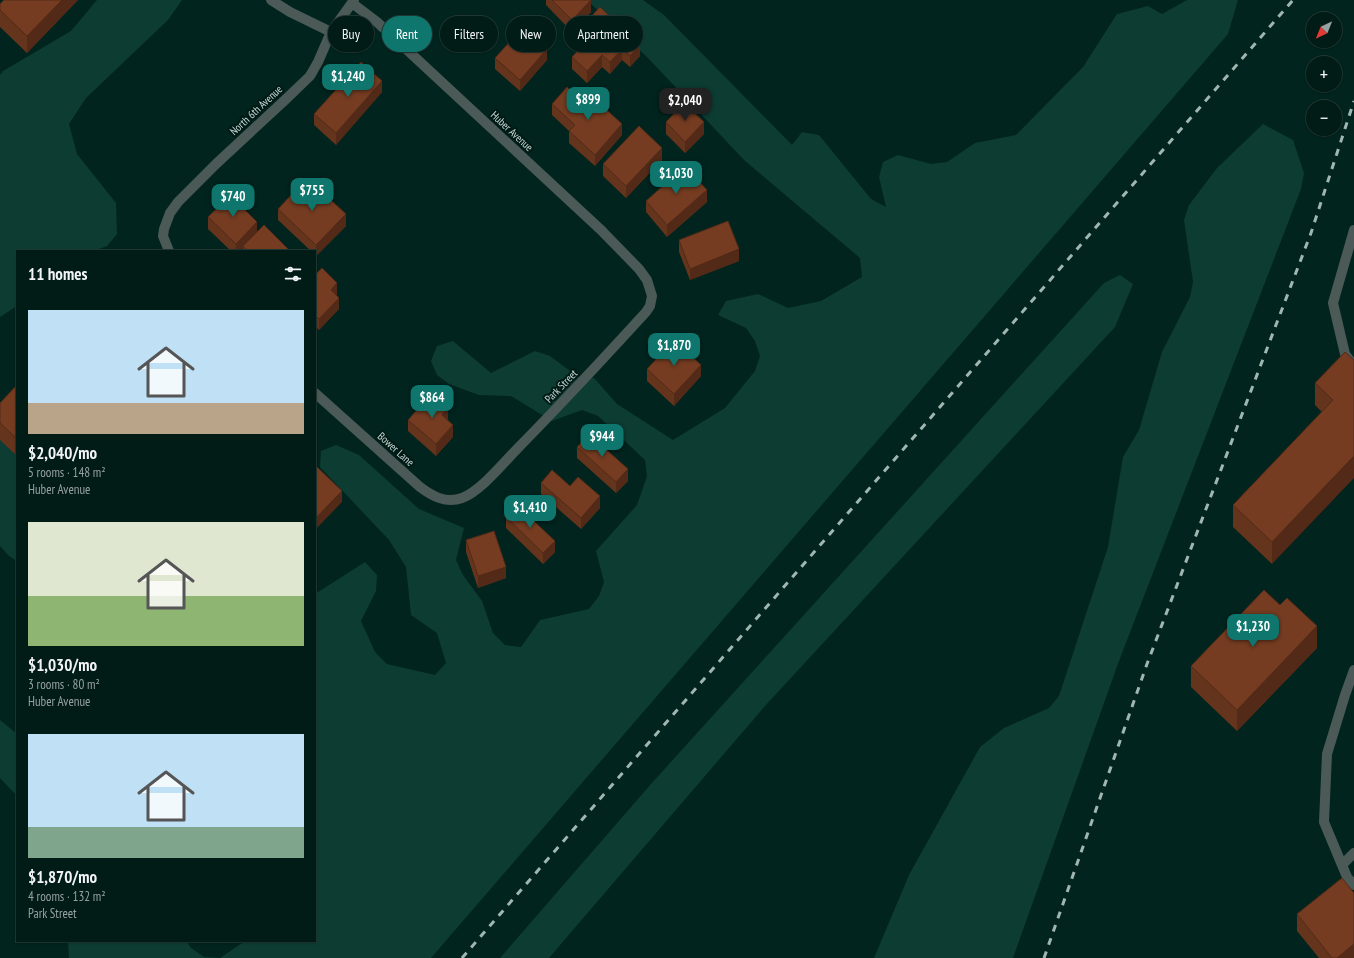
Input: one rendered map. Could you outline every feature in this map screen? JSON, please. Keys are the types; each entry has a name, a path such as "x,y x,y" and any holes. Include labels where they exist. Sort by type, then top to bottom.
{"street":[{"path":"270,0 290,12 328,31"},
{"name":"North 6th Avenue","path":"342,16 353,1"},
{"name":"Huber Avenue","path":"353,1 601,230 639,269 649,284"},
{"name":"North 6th Avenue","path":"169,250 163,236 164,229 170,213 178,202 216,164 310,76 328,39"},
{"path":"1354,230 1333,303 1345,354 1354,366"},
{"name":"Park Street","path":"470,494 489,477 572,393 646,312 650,306 652,296 649,284"},
{"name":"Bower Lane","path":"316,394 420,487 434,497 444,500 460,498 470,494"},
{"path":"1354,670 1327,754 1324,822 1342,865 1354,885"},
{"path":"1342,865 1354,853"}],"green space":[{"path":"97,0 182,0 168,20 86,98 69,124 77,154 116,203 117,234 107,246 97,250 16,250 16,307 0,317 0,75 3,71 71,31"},
{"path":"587,0 643,0 664,15 792,145 802,132 819,135 871,199 886,207 879,177 883,162 898,155 931,164 947,162 975,143 1016,135 1083,67 1117,14 1148,6 1162,14 1187,0 1238,0 1228,34 431,958 220,958 244,942 316,942 316,593 365,562 377,575 376,591 361,621 375,652 387,664 435,675 446,663 437,633 411,615 406,567 389,540 320,467 321,451 336,445 359,455 419,509 464,528 456,560 463,575 482,601 493,633 505,645 521,647 540,620 589,609 599,596 604,582 596,551 637,505 647,476 645,460 598,416 582,410 552,421 511,396 479,395 449,384 437,375 431,361 437,346 453,341 491,373 535,351 550,356 577,376 594,378 617,404 673,440 725,408 755,371 760,356 755,341 746,328 718,315 726,301 758,294 788,308 821,301 862,277 860,258 744,160 642,52 643,52 643,16 604,16"},
{"path":"1263,124 1293,140 1304,173 1301,189 1119,661 1013,958 874,958 909,875 980,747 1004,728 1049,708 1059,696 1108,547 1123,457 1139,430 1162,352 1190,297 1193,282 1184,220 1189,205 1217,168"},
{"path":"1120,275 1133,284 1115,327 765,706 549,958 500,958 651,784 1104,283"},
{"path":"0,434 16,447 16,560 9,556 0,546"},
{"path":"0,720 16,733 16,795 0,778"},
{"path":"68,942 188,942 190,947 204,957 220,958 69,958"}],"building":[{"path":"4,0 62,0 27,36 0,10 0,4"},
{"path":"552,0 591,0 576,16 568,16"},
{"path":"600,7 609,16 592,16"},
{"path":"506,46 506,52 544,52 520,80 495,58"},
{"path":"577,52 619,52 610,62 602,55 587,71 572,57"},
{"path":"625,52 634,52 630,56"},
{"path":"361,62 382,81 336,133 314,114"},
{"path":"567,87 590,108 597,101 622,124 595,155 569,131 575,125 552,104"},
{"path":"684,103 704,122 685,142 666,122"},
{"path":"639,126 662,148 626,186 603,164"},
{"path":"685,166 707,190 667,225 646,201"},
{"path":"307,178 346,214 316,245 278,209"},
{"path":"236,190 243,197 238,203 257,222 236,244 208,217"},
{"path":"728,221 739,249 690,269 679,240"},
{"path":"264,225 289,250 247,250 243,246"},
{"path":"322,268 337,283 331,290 339,298 319,319 316,316 316,274"},
{"path":"674,340 701,365 674,394 647,369"},
{"path":"1345,352 1354,360 1354,456 1272,542 1233,505 1333,400 1315,383"},
{"path":"16,386 16,438 0,423 0,403"},
{"path":"432,393 448,407 442,415 453,425 436,444 408,420"},
{"path":"589,434 628,469 616,482 577,447"},
{"path":"316,466 342,491 316,518"},
{"path":"552,470 570,486 578,477 600,496 581,518 541,483"},
{"path":"517,505 555,541 543,553 506,517"},
{"path":"494,531 506,567 478,576 466,540"},
{"path":"1264,590 1280,605 1287,598 1317,626 1237,710 1191,666"},
{"path":"1342,878 1354,893 1354,944 1337,958 1332,958 1297,914"}],"railway":[{"path":"462,958 1293,0"},
{"path":"1044,958 1147,664 1311,233 1354,101"}]}
